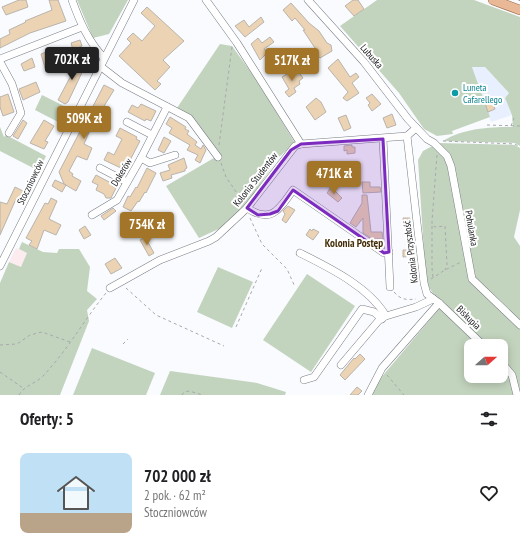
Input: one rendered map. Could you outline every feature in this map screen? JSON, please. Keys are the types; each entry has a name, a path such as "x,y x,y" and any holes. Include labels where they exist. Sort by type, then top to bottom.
{"main road":[{"path":"492,0 520,10"}],"street":[{"path":"72,0 82,27 94,48 104,58"},
{"name":"Stoczniowców","path":"0,266 134,0"},
{"path":"206,0 237,43 301,144 407,136 416,128"},
{"name":"Lubuska","path":"308,0 364,62 416,128"},
{"path":"10,133 21,113 12,84 0,60 82,27"},
{"path":"100,66 122,83 189,118 218,157"},
{"name":"Dokerów","path":"92,215 117,200 123,186 128,182 167,107"},
{"path":"127,122 152,135"},
{"name":"Pohulanka","path":"416,128 427,139 437,142 447,156 451,166 472,279 520,325"},
{"name":"Kolonia Przyszłość","path":"407,136 424,283 433,299"},
{"path":"383,138 390,287"},
{"name":"Kolonia Studentów","path":"110,288 120,281 160,260 216,237 246,208 291,150 301,144"},
{"path":"141,158 150,163 175,155"},
{"path":"100,168 128,182"},
{"path":"246,208 258,215 270,214 278,211 293,190 384,253 389,252"},
{"path":"300,253 341,275 380,305 384,317"},
{"path":"341,365 384,317 416,307 433,299"},
{"path":"368,395 382,368 433,299"},
{"name":"Biskupia","path":"433,299 476,339"},
{"path":"304,380 314,378 362,309 374,312 384,317"},
{"path":"508,370 512,375 517,395"}],"path":[{"path":"237,43 231,48 218,157 226,177 246,208 262,244 287,269 294,287"},
{"path":"511,126 514,118"},
{"path":"487,126 520,126"},
{"path":"433,278 432,225 438,159 437,142 515,144 520,147"},
{"path":"432,225 435,227 445,226 447,265 445,270"},
{"path":"424,283 445,270 468,259"},
{"path":"236,327 262,268"},
{"path":"120,281 133,296 156,315 224,346"},
{"path":"390,287 399,298 406,300 420,298 433,299"},
{"path":"19,395 23,389 42,377 110,288"},
{"path":"0,345 17,344 30,335 42,332 70,342"},
{"path":"124,344 128,338"},
{"path":"382,368 403,394 407,395"},
{"path":"0,372 23,389"},
{"path":"182,395 184,392 189,390 203,395"}],"highlighted area":[{"path":"383,139 389,252 384,253 293,190 278,211 270,214 258,215 247,208 291,150 301,144"}],"shaded area":[{"path":"472,67 485,67 509,93 505,98 512,115 491,122"},
{"path":"16,248 27,253 21,267 9,262"}],"green space":[{"path":"77,0 128,0 109,34 93,38"},
{"path":"377,0 474,0 520,17 520,146 515,143 443,141 460,133 477,129 513,127 512,115 505,98 509,93 485,67 472,67 490,117 452,131 453,134 437,136 424,129 399,93 340,26"},
{"path":"220,44 232,46 258,82 295,143 279,157 239,215 225,226 199,238 166,186 219,155 177,108"},
{"path":"42,95 70,109 62,124 35,110"},
{"path":"0,127 4,137 6,135 46,156 39,171 0,151"},
{"path":"438,143 515,145 520,148 520,210 514,237 520,246 520,395 371,395 374,386 444,303 434,295 426,283 418,160 423,151"},
{"path":"22,242 43,252 57,253 59,249 79,249 90,267 87,291 97,299 87,310 89,321 60,395 0,395 0,283 9,262 21,267 27,253 19,249"},
{"path":"218,267 253,282 232,328 197,312"},
{"path":"307,274 355,306 311,372 263,340"},
{"path":"92,348 155,373 146,395 73,395"},
{"path":"170,371 257,383 286,392 285,395 160,395"}],"building":[{"path":"19,0 26,0 28,7 6,15 2,7"},
{"path":"49,0 58,0 66,21 30,33 0,48 0,39 10,34 9,30 26,22 25,21 52,10"},
{"path":"353,0 358,0 364,9 354,16 345,6"},
{"path":"291,3 309,23 319,31 327,43 331,45 332,51 320,58 316,54 315,48 303,30 305,30 295,18 292,21 283,10"},
{"path":"147,7 184,41 163,60 170,67 157,81 161,84 155,90 119,56 131,43 127,39 133,33 142,41 155,26 141,13"},
{"path":"261,17 264,22 245,37 235,26 244,20 249,27"},
{"path":"270,37 274,42 264,49 267,53 260,60 251,44 258,38 262,43"},
{"path":"80,40 82,46 73,50 71,43"},
{"path":"49,51 52,58 55,57 57,62 54,64 55,67 46,71 41,54"},
{"path":"32,58 35,67 24,71 21,64"},
{"path":"75,59 86,64 68,102 65,104 58,100 75,68 71,66"},
{"path":"338,59 350,77 356,73 359,77 352,83 359,93 347,101 343,98 348,92 328,68"},
{"path":"292,71 293,73 298,71 303,78 299,81 300,84 294,88 296,92 289,97 285,92 289,89 282,77"},
{"path":"36,82 40,92 23,100 19,89"},
{"path":"104,85 114,90 101,111 106,114 102,121 95,118 84,144 92,148 87,160 77,156 69,171 73,174 72,176 81,181 76,191 64,184 59,172"},
{"path":"8,94 14,112 3,116 0,107 0,97"},
{"path":"372,94 381,104 372,111 368,105 370,103 366,98"},
{"path":"489,94 495,109 488,112 483,97"},
{"path":"316,98 321,102 326,112 315,120 306,107"},
{"path":"141,104 156,111 151,121 146,119 145,121 128,112 132,105 138,108"},
{"path":"392,114 396,125 387,128 383,118"},
{"path":"346,115 351,128 344,131 338,118"},
{"path":"170,117 186,127 185,129 189,131 187,134 197,142 195,145 201,149 203,145 206,150 200,163 195,160 198,155 187,150 190,145 169,133 172,128 166,124"},
{"path":"23,120 27,123 18,139 13,136"},
{"path":"44,120 54,126 45,141 48,142 44,149 30,143"},
{"path":"120,128 137,137 136,139 140,141 126,168 122,166 121,168 104,160 108,152 114,155 122,139 116,136"},
{"path":"164,137 171,141 164,153 158,150"},
{"path":"352,145 352,147 355,147 355,153 347,154 347,150 344,151 344,146"},
{"path":"184,158 187,168 185,171 171,175 172,178 163,181 160,173 170,170 168,165"},
{"path":"147,168 156,173 146,193 145,192 131,211 123,207 128,196 130,197 136,187 137,188"},
{"path":"96,175 113,184 112,186 116,188 111,198 106,198 104,194 96,190 98,185 92,182"},
{"path":"55,180 66,185 62,192 52,186"},
{"path":"362,182 370,182 370,187 380,187 381,192 363,193"},
{"path":"15,187 23,191 18,200 16,199 0,235 0,202 7,204"},
{"path":"331,187 342,198 338,202 327,193"},
{"path":"362,195 367,195 371,232 382,232 383,239 372,239 363,233 363,218 356,227 350,223 362,203"},
{"path":"51,198 57,201 49,219 61,225 56,235 44,230 37,249 29,245 32,241 26,238 45,203 48,204"},
{"path":"288,206 295,210 286,223 282,220 285,214 283,211"},
{"path":"113,208 116,211 104,220 101,216"},
{"path":"403,218 410,218 411,226 404,226"},
{"path":"152,219 155,225 145,232 142,226"},
{"path":"85,226 91,235 84,239 79,230"},
{"path":"310,229 312,231 313,229 319,232 313,240 306,235"},
{"path":"145,237 154,253 149,256 140,240"},
{"path":"403,250 413,250 413,256 403,257"},
{"path":"115,258 122,268 111,274 105,264"},
{"path":"360,354 365,359 345,380 340,375 354,358 355,359"},
{"path":"357,387 362,391 358,395 350,395"}],"place":[{"name":"Luneta Cafarellego","path":"455,93"}],"district":[{"name":"Kolonia Postęp","path":"354,243"}]}
